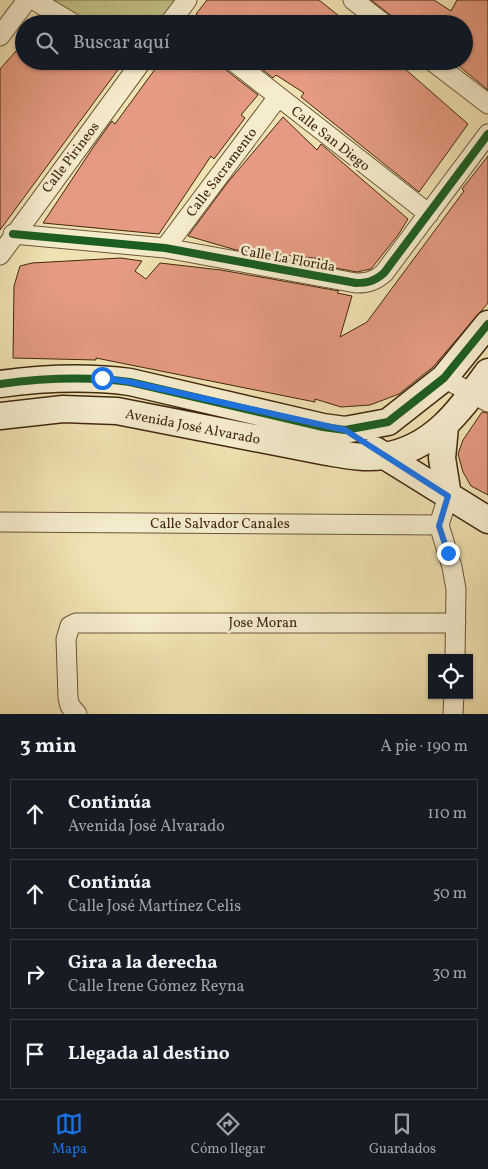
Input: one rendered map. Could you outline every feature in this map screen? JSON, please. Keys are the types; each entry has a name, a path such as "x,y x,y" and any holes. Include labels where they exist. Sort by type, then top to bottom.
{"street":[{"path":"16,15 27,0"},
{"path":"34,0 59,15"},
{"path":"180,15 187,0"},
{"path":"353,0 372,15"},
{"path":"0,36 15,16"},
{"name":"Calle Pirineos","path":"0,255 13,234 134,70"},
{"name":"Calle San Diego","path":"244,70 429,214"},
{"path":"444,70 488,104"},
{"name":"Calle Sacramento","path":"165,248 278,97"},
{"name":"Calle La Florida","path":"13,234 165,248 356,283 367,282 376,280 384,272 488,134"},
{"path":"345,430 388,422 444,378 488,324"},
{"path":"384,456 432,437 445,427 480,398 488,372"},
{"name":"Avenida José Alvarado","path":"0,384 41,379 102,378 130,382 345,430"},
{"path":"444,378 480,398"},
{"name":"Avenida José Alvarado","path":"0,416 63,409 117,411 327,452 358,456 384,456"},
{"path":"445,427 442,458 448,496 439,526 455,581 455,654"},
{"path":"345,430 488,520"},
{"name":"Calle Salvador Canales","path":"0,522 439,526"},
{"name":"Jose Moran","path":"76,713 68,698 66,639 70,626 83,622 456,622"},
{"path":"453,714 454,699"}],"shaded area":[{"path":"51,0 187,0 176,15 75,15"}],"building":[{"path":"207,0 319,0 338,15 197,15 196,14"},
{"path":"371,0 434,0 451,11 457,0 488,0 488,90 464,70 473,70 473,15 390,15"},
{"path":"15,52 15,70 118,70 0,230 0,69"},
{"path":"154,70 226,70 258,95 241,115 245,118 214,159 211,156 159,234 43,223 112,121 115,124"},
{"path":"263,70 406,70 468,124 419,192 301,97 304,93 276,75 273,78"},
{"path":"283,117 317,150 321,144 408,219 371,269 357,272 319,265 323,259 236,250 188,236 228,182"},
{"path":"488,156 488,303 433,367 399,394 370,405 341,407 315,399 315,402 96,358 96,360 13,358 14,286 20,266 32,263 121,258 142,261 135,271 146,279 160,263 221,270 339,291 337,293 352,296 340,337 367,322 464,191 462,189"},
{"path":"482,412 488,413 488,495 471,486 463,472 458,454 463,440"}],"cycle path":[{"path":"13,234 165,248 356,283 368,282 384,273 488,134"},
{"path":"0,384 65,378 130,382 323,427 345,430 388,422 444,378 488,324"}],"route":[{"path":"102,378 130,382 323,427 345,430 448,496 439,526 448,553"}]}
